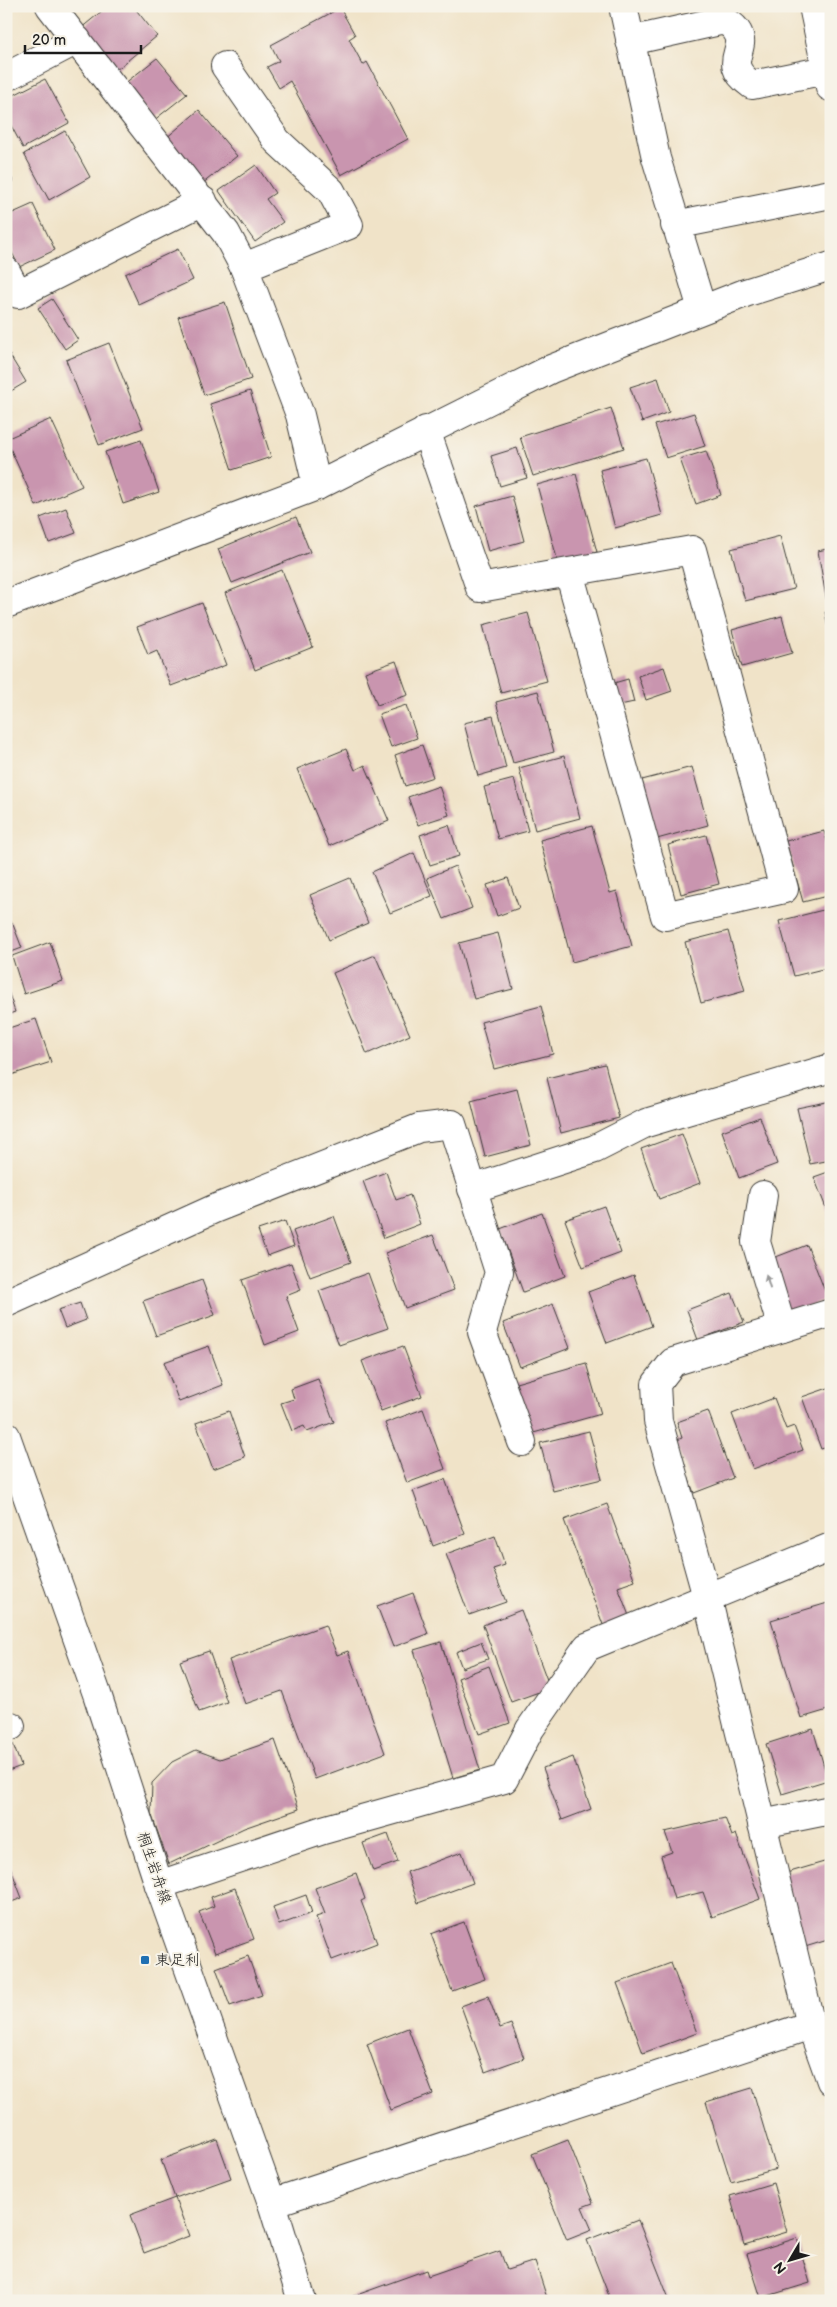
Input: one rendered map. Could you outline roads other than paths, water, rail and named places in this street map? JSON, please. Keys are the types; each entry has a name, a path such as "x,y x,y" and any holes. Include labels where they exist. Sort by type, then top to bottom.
{"street":[{"path":"50,6 226,233 244,267 300,415 317,486"},
{"path":"623,6 656,158 702,309"},
{"path":"630,41 724,20 736,30 741,42 735,63 740,77 752,85 829,79 813,6"},
{"path":"6,77 77,40"},
{"path":"225,66 277,141 331,191 349,225 244,267"},
{"path":"675,225 831,194"},
{"path":"6,271 18,294 203,201"},
{"path":"6,604 317,486 550,369 702,309 831,266"},
{"path":"426,430 480,588 569,572 692,550 784,889 665,916 569,572"},
{"path":"472,1188 595,1149 646,1123 831,1068"},
{"path":"6,1303 214,1209 419,1128 452,1124 499,1272 482,1332 522,1442"},
{"path":"763,1195 756,1242 782,1328"},
{"path":"831,1313 673,1362 656,1384 658,1421 707,1597 811,2025 831,2081"},
{"name":"桐生岩舟線","path":"6,1436 97,1694 159,1885 272,2203 302,2301"},
{"path":"159,1885 323,1830 504,1779 530,1729 587,1647 707,1597 757,1579 831,1547"},
{"path":"762,1824 831,1810"},
{"path":"272,2203 811,2025"}],"place":[{"name":"東足利","path":"145,1960"}]}
